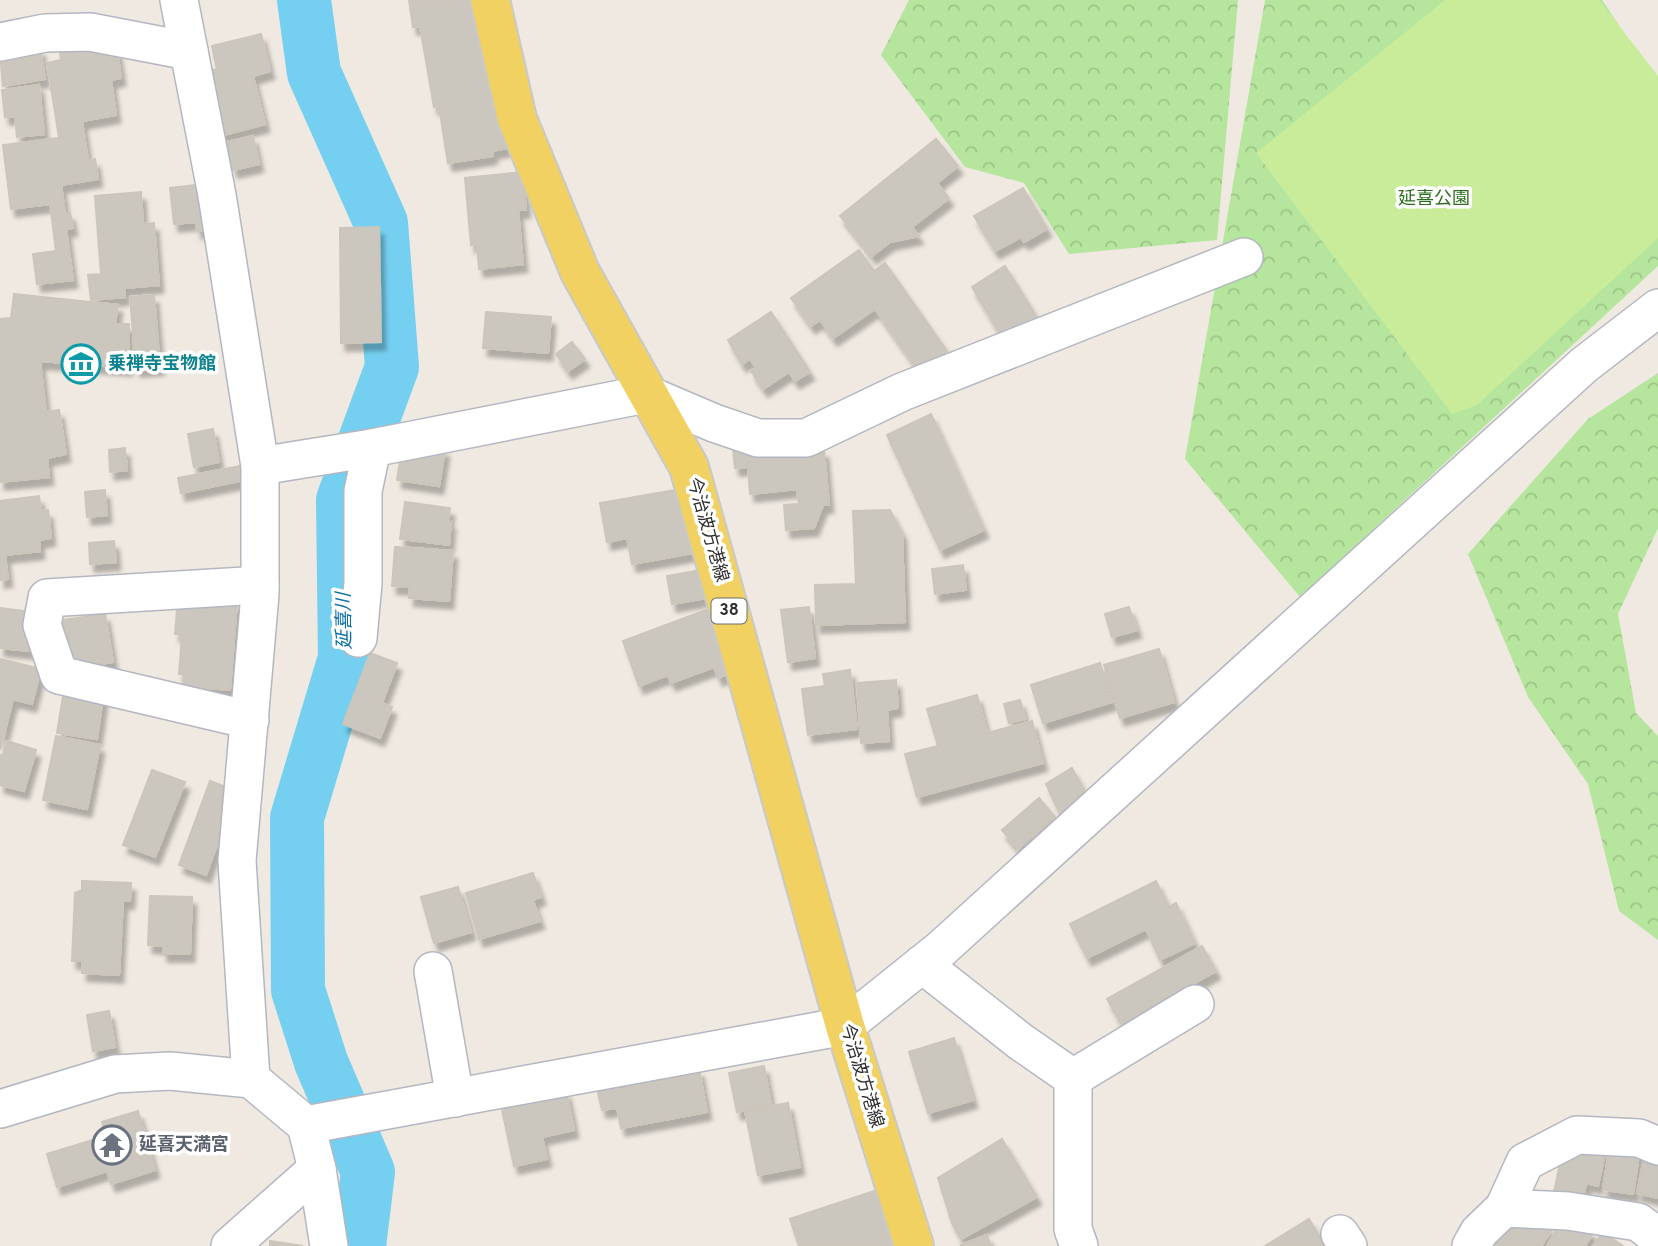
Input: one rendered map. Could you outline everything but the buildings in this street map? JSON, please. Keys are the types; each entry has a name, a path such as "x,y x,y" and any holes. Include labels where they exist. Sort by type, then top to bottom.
{"main road":[{"name":"今治波方港線","path":"490,0 517,120 580,272 689,467 845,1026 914,1246"}],"street":[{"path":"179,0 216,195 260,466 260,585 237,861 251,1079"},
{"path":"0,42 45,33 90,32 189,51"},
{"path":"260,466 372,448 646,394 714,423 758,438 806,438 902,392 1244,257"},
{"path":"306,1125 845,1026 951,939 1584,365 1658,308"},
{"path":"358,638 363,583 363,491 372,448"},
{"path":"250,720 59,676 42,625 47,598 260,585"},
{"path":"922,964 1021,1042 1073,1078"},
{"path":"433,971 455,1098"},
{"path":"1073,1078 1195,1004"},
{"path":"0,1109 115,1074 170,1071 251,1079 306,1125 317,1169 329,1246"},
{"path":"1073,1078 1073,1229 1079,1246"},
{"path":"1471,1246 1479,1232 1504,1208 1525,1161 1577,1135 1639,1138 1658,1146"},
{"path":"230,1246 317,1169"},
{"path":"1504,1208 1569,1211 1638,1222 1658,1237"}],"green space":[{"path":"909,0 1238,0 1217,240 1069,254 1024,183 965,167 881,55"},
{"name":"延喜公園","path":"1265,0 1602,0 1648,69 1658,111 1658,266 1300,597 1185,459"},
{"path":"1445,0 1599,0 1658,76 1658,238 1477,405 1452,414 1256,153"},
{"path":"1658,373 1658,528 1618,614 1636,713 1658,736 1658,940 1619,911 1588,784 1528,697 1468,554 1588,419"}],"waterway":[{"name":"延喜川","path":"304,0 314,73 381,223 392,367 343,500 345,658 297,818 298,990 321,1062 368,1172 359,1246"}],"place":[{"name":"乗禅寺宝物館","path":"81,364"},
{"name":"延喜天満宮","path":"112,1145"}]}
